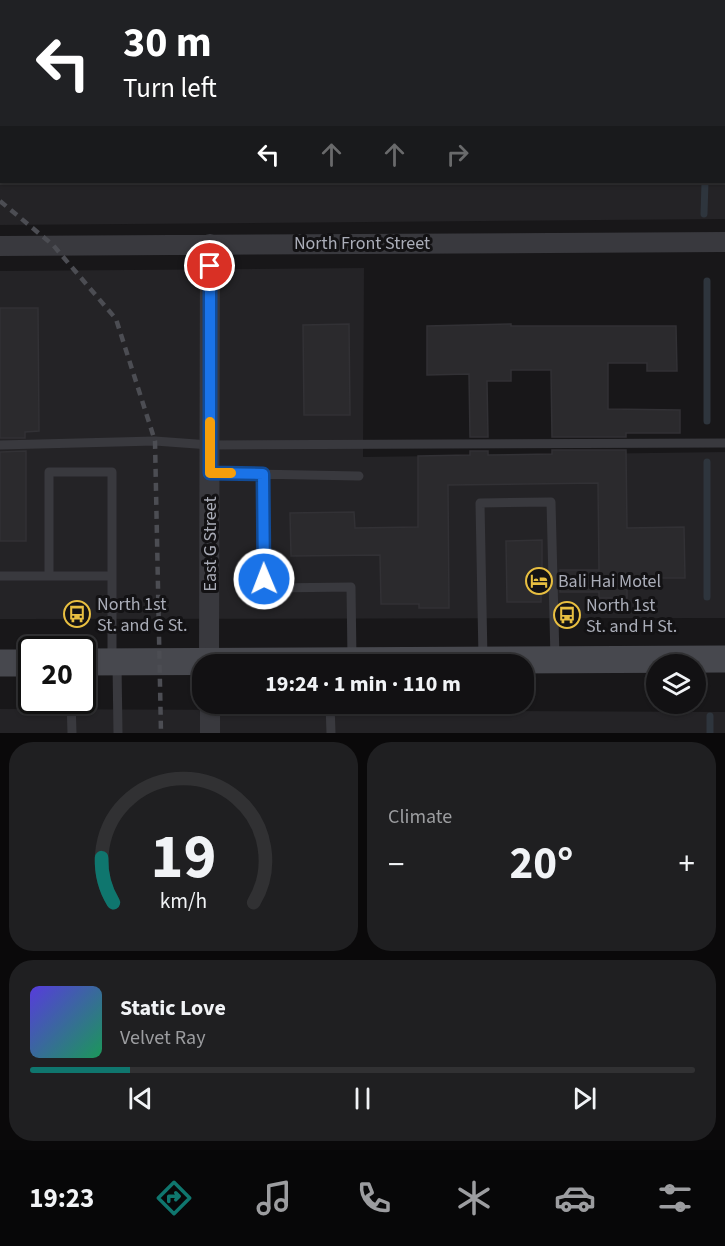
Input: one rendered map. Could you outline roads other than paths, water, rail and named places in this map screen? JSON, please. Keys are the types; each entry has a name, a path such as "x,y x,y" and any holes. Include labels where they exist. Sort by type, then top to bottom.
{"main road":[{"path":"534,660 725,659"},
{"path":"96,662 192,663"},
{"path":"0,663 18,663"}],"street":[{"name":"North Front Street","path":"0,246 725,242"},
{"name":"East G Street","path":"209,654 210,244"},
{"path":"210,714 210,733"}],"lane":[{"path":"0,445 155,441 210,445 725,443"},
{"path":"50,576 49,472 112,472 112,576 118,733"},
{"path":"210,473 358,476"},
{"path":"263,474 266,585 272,588 351,587 338,654"},
{"path":"483,654 480,503 551,502 555,660"},
{"path":"0,576 112,576"},
{"path":"72,714 72,733"},
{"path":"330,714 331,733"}],"waterway":[{"path":"704,214 705,183"},
{"path":"707,281 707,421"},
{"path":"707,462 707,597"},
{"path":"710,716 710,733"}],"railway":[{"path":"0,201 53,245 116,319 155,441 161,733"}],"place":[{"name":"Bali Hai Motel","path":"539,581"},
{"name":"North 1st St. and G St.","path":"77,614"},
{"name":"North 1st St. and H St.","path":"567,615"}]}
